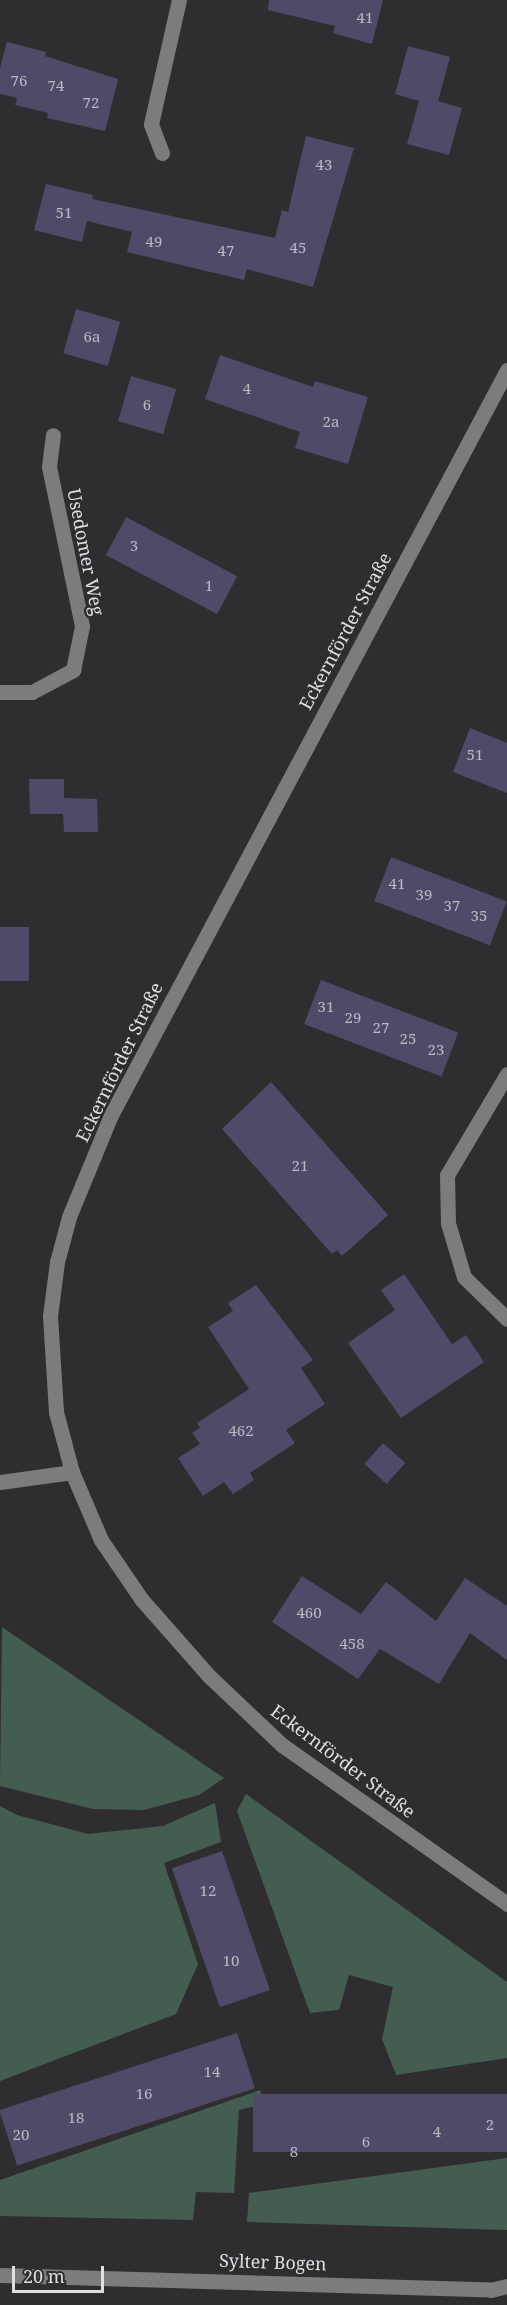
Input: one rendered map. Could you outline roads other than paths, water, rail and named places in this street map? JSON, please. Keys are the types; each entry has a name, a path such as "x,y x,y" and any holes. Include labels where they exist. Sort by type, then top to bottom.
{"street":[{"path":"162,153 151,124 179,0"},
{"name":"Eckernförder Straße","path":"507,370 111,1115 69,1217 52,1305 51,1367 56,1412 72,1472 107,1549 142,1600 209,1676 282,1745 507,1904"},
{"name":"Usedomer Weg","path":"0,692 32,692 73,670 82,626 50,467 53,435"},
{"path":"507,1074 447,1174 447,1184 448,1223 464,1277 507,1319"},
{"path":"0,1482 72,1472"},
{"name":"Sylter Bogen","path":"0,2276 491,2298 507,2286"}]}
